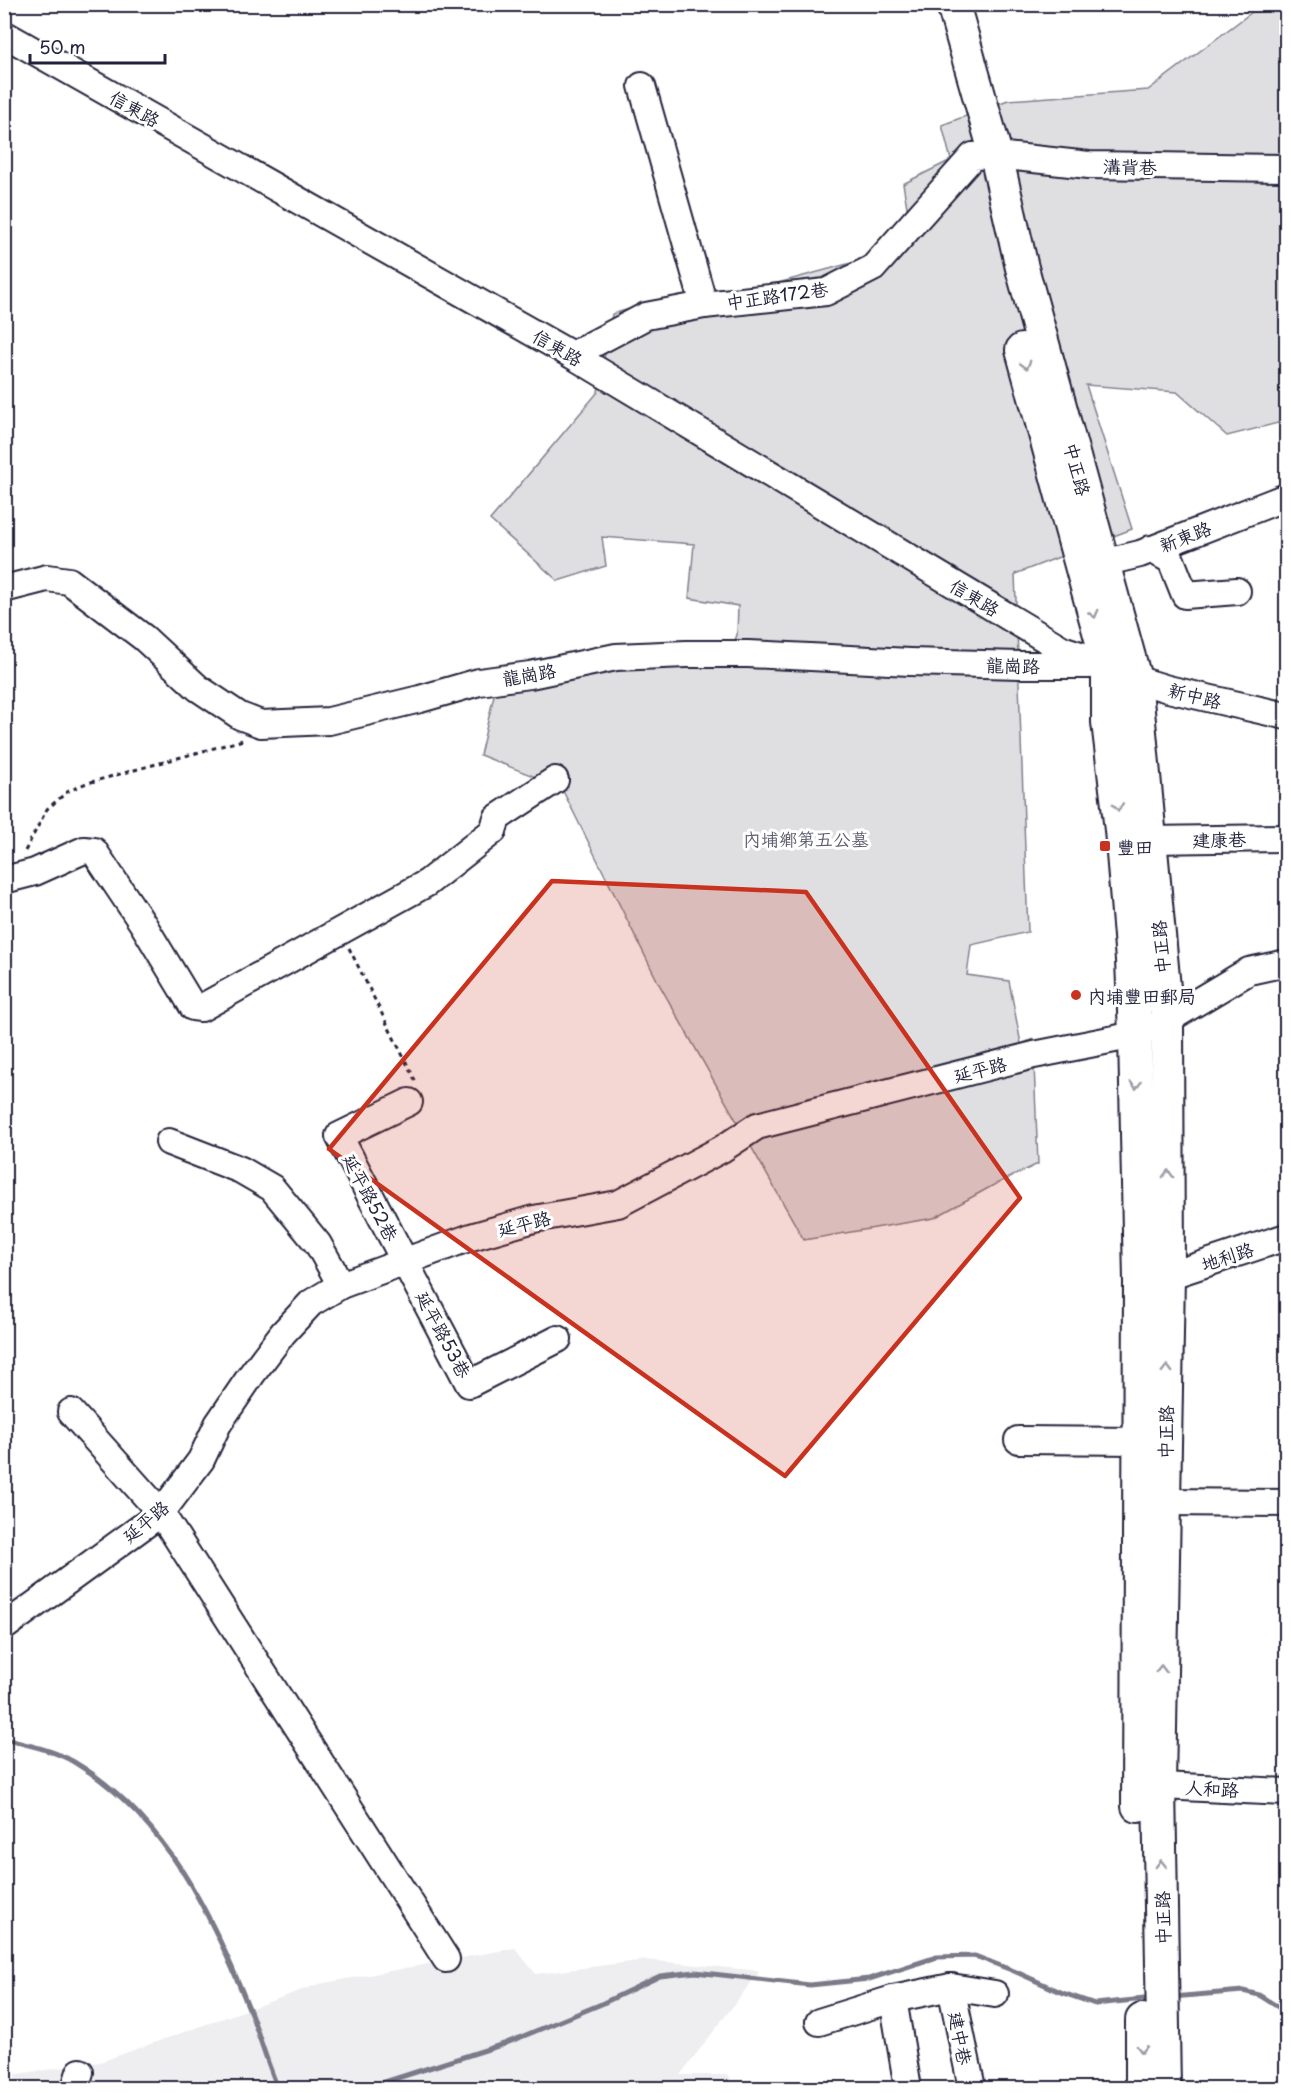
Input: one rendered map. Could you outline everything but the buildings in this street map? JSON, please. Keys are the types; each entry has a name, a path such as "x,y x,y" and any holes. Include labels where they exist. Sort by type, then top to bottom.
{"main road":[{"name":"中正路","path":"930,4 985,155"},
{"name":"中正路","path":"953,4 985,155 1001,274 1093,566 1136,679 1167,1020 1168,1276 1164,1502 1148,1785"},
{"name":"中正路","path":"1093,566 1108,664 1108,722 1122,830 1132,960 1140,1281 1139,1441 1153,1998 1164,2088"},
{"name":"中正路","path":"1142,2088 1153,1998"}],"street":[{"name":"信東路","path":"4,34 572,355 1062,649 1108,664"},
{"path":"642,86 704,305"},
{"name":"溝背巷","path":"985,155 1089,165 1287,168"},
{"name":"中正路172巷","path":"572,355 646,316 704,305 826,292 873,268 985,155"},
{"name":"新東路","path":"1093,566 1140,554 1287,497"},
{"path":"1151,549 1171,560 1185,595 1237,591"},
{"name":"龍崗路","path":"4,589 47,578 69,581 144,638 198,688 240,716 261,724 329,720 420,699 479,682 530,675 616,657 748,654 910,662 1020,665 1108,664"},
{"name":"新中路","path":"1108,664 1136,679 1168,689 1287,716"},
{"path":"4,880 35,872 84,850 94,851 143,924 193,1007 201,1008 427,883 493,831 497,818 555,780"},
{"name":"建康巷","path":"1151,840 1287,838"},
{"name":"延平路","path":"4,1627 161,1513 201,1460 218,1424 283,1333 311,1303 341,1285 406,1263 471,1237 534,1219 618,1204 722,1149 757,1126 1034,1055 1135,1035 1167,1020 1249,971 1287,963"},
{"name":"延平路52巷","path":"406,1263 339,1136 413,1093"},
{"path":"169,1142 241,1170 272,1188 318,1244 341,1285"},
{"name":"地利路","path":"1168,1276 1287,1237"},
{"name":"延平路53巷","path":"406,1263 469,1384 558,1339"},
{"path":"71,1412 161,1513 446,1959"},
{"path":"1018,1440 1139,1441"},
{"path":"1164,1502 1287,1503"},
{"name":"人和路","path":"1148,1785 1287,1792"},
{"path":"819,2022 892,1999 951,1986 995,1994"},
{"name":"建中巷","path":"951,1986 972,2088"},
{"path":"892,1999 908,2088"}],"path":[{"path":"22,856 47,809 67,792 84,784 251,738 261,724"},
{"path":"340,931 413,1093"}],"highlighted area":[{"path":"552,881 806,892 1020,1198 785,1476 329,1149"}],"shaded area":[{"path":"515,1948 536,1974 646,1960 760,1971 680,2075 728,2075 736,2088 5,2088 4,2076 100,2062 319,1984"}],"green space":[{"name":"內埔鄉第五公墓","path":"1286,10 1286,421 1227,436 1177,392 1086,385 1132,529 1015,574 1028,932 971,945 967,975 1009,981 1021,1044 1033,1039 1038,1164 934,1218 804,1240 659,984 561,787 480,755 495,691 614,671 728,657 737,635 738,606 689,598 694,544 602,537 606,566 558,581 490,520 598,392 612,314 656,301 712,301 873,257 912,236 903,184 951,160 942,125 1008,100 1148,90 1252,12"}],"waterway":[{"path":"4,1739 49,1751 74,1762 106,1785 135,1811 160,1840 182,1871 219,1939 250,2011 278,2088"},
{"path":"366,2088 504,2044 599,2005 660,1976 695,1972 810,1985 869,1979 937,1957 975,1956 1095,2004 1154,1998"},
{"path":"1172,1997 1243,1991 1259,1995 1286,2012"}],"place":[{"name":"豐田","path":"1105,846"},
{"name":"內埔豐田郵局","path":"1076,995"}]}
